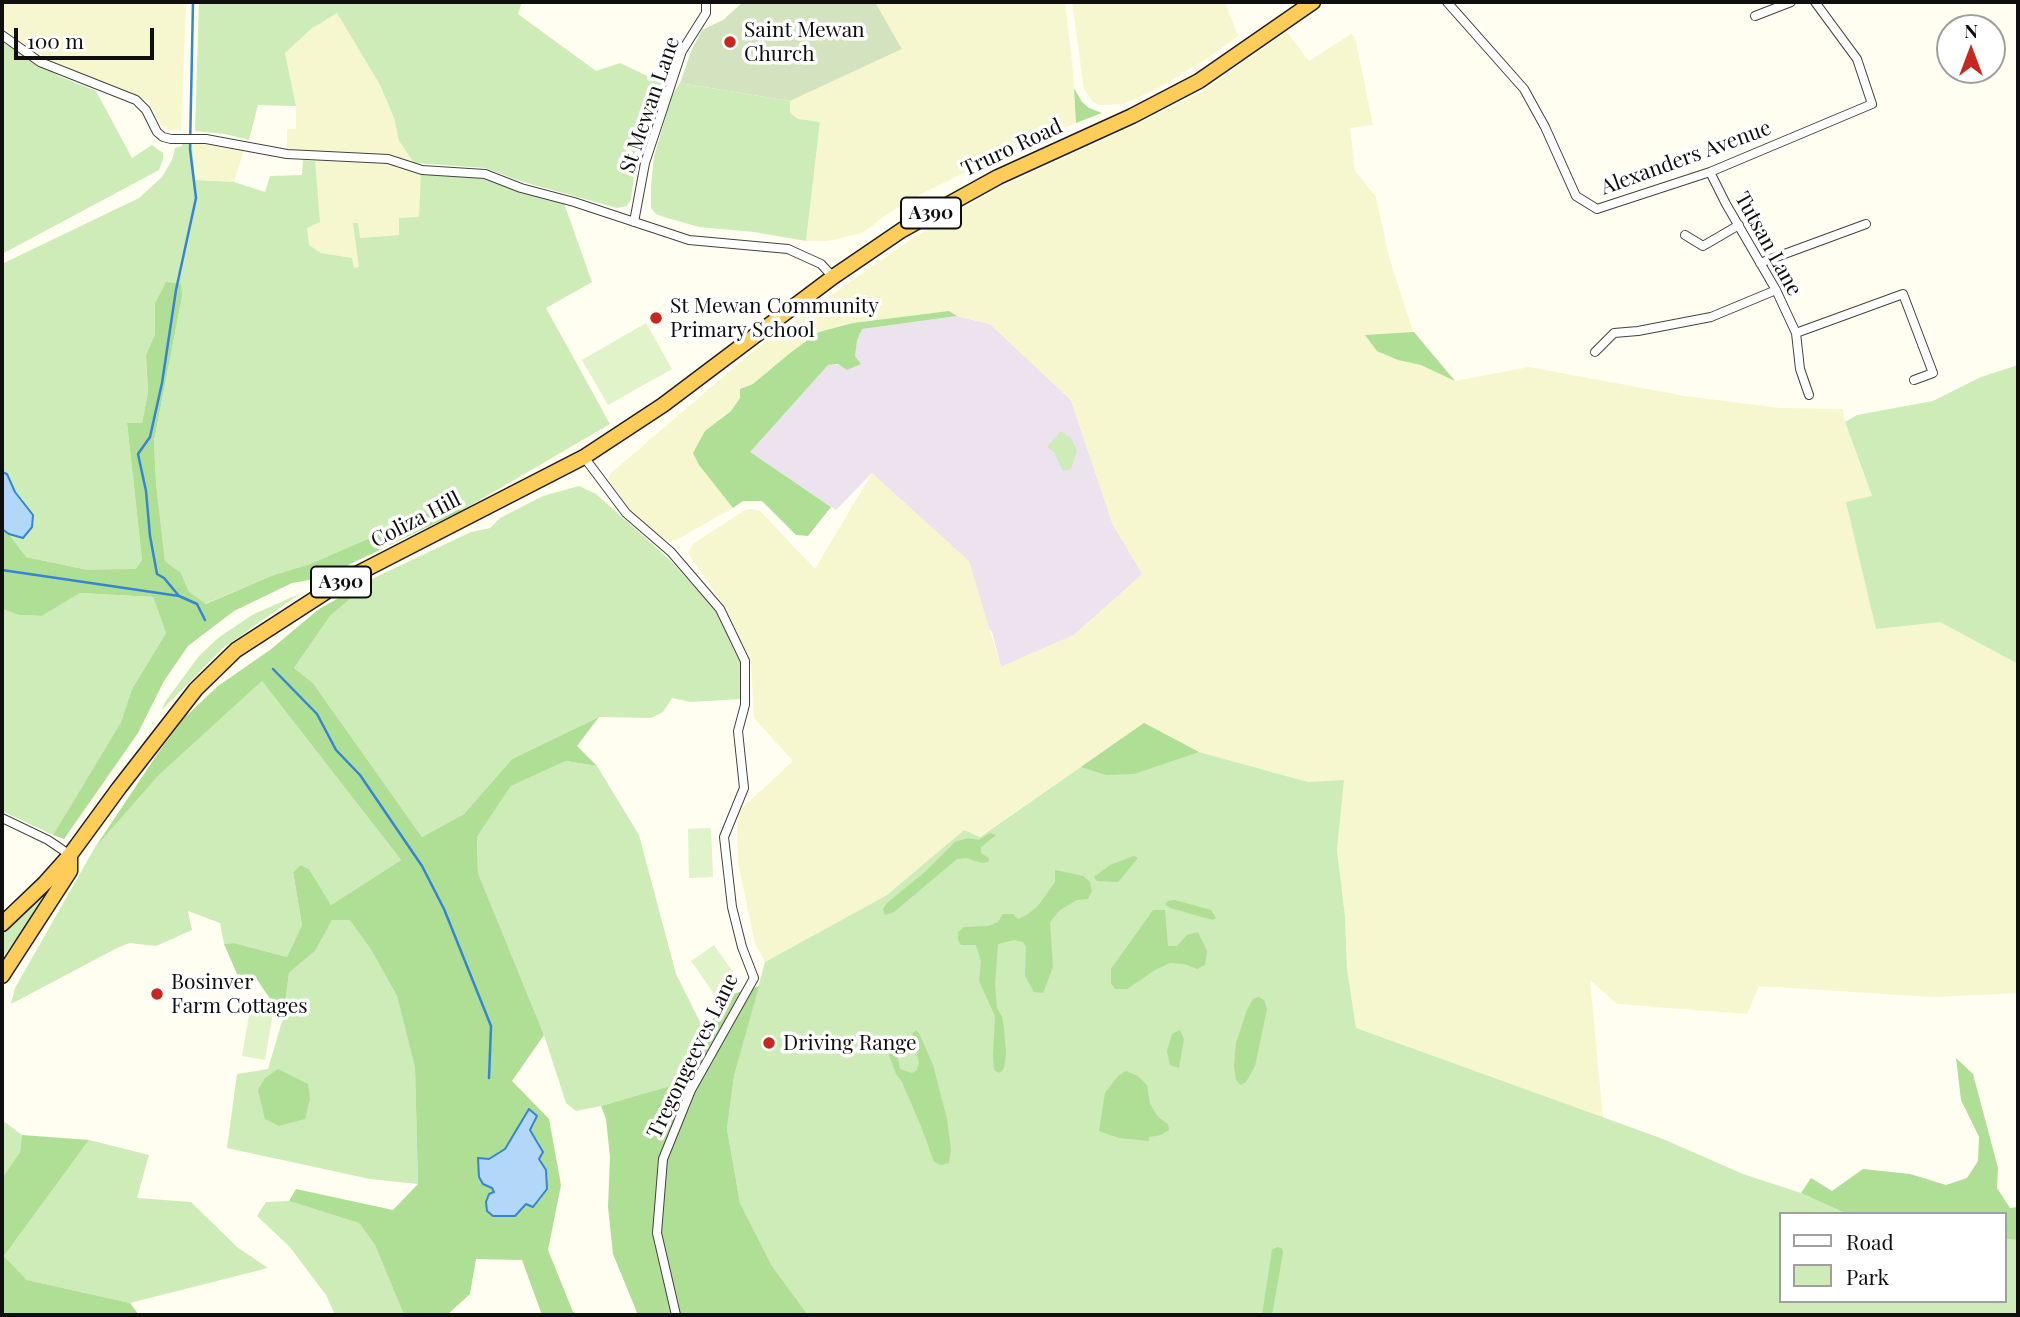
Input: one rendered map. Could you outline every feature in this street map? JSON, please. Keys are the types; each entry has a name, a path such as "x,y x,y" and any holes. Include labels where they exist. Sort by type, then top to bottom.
{"highway":[{"name":"Truro Road","path":"583,457 663,405 833,277 902,230 1031,160 1132,116 1199,81 1313,2"},
{"name":"Coliza Hill","path":"70,855 196,690 236,650 341,582 583,457"},
{"name":"A390","path":"2,923 45,883 70,855"},
{"path":"2,976 70,871 70,855"}],"street":[{"name":"St Mewan Lane","path":"634,222 645,163 682,51 706,13 706,2"},
{"name":"Alexanders Avenue","path":"1447,2 1524,89 1545,127 1576,196 1597,209 1710,173 1872,104 1857,60 1815,2"},
{"path":"1755,16 1791,2"},
{"path":"2,35 40,62 136,100 163,137 197,139 286,154 388,159 422,170 485,174 521,188 689,240 788,249 821,264 833,277"},
{"name":"Tutsan Lane","path":"1710,173 1776,290 1796,333 1800,369 1809,395"},
{"path":"1760,263 1866,224"},
{"path":"1685,235 1703,246 1739,225"},
{"path":"1595,352 1614,333 1711,317 1776,290"},
{"path":"1796,333 1903,294 1933,373 1913,380"},
{"name":"Tregongeeves Lane","path":"583,457 626,513 671,552 720,609 746,661 745,705 738,731 744,788 724,837 732,906 742,947 754,978 691,1090 663,1159 657,1233 676,1315"},
{"path":"2,818 48,840 70,855"}],"shaded area":[{"path":"957,316 990,324 1071,400 1113,525 1143,574 1074,635 1001,667 992,632 872,473 836,510 749,452 828,365 861,364 855,356 862,329"}],"green space":[{"path":"2,2 186,2 181,132 179,129 169,130 159,123 149,101 76,74 18,40 2,27"},
{"path":"199,2 522,2 518,14 596,71 620,63 662,83 636,162 631,199 627,206 617,208 520,181 485,168 414,163 399,141 394,118 380,85 337,13 311,29 285,53 296,106 258,105 249,140 195,131"},
{"path":"743,2 875,2 902,49 790,101 680,83 702,30 723,20"},
{"path":"875,2 1065,2 1076,123 923,193 862,233 828,241 806,241 820,123 798,119 790,113 790,101 902,49"},
{"path":"1072,2 1225,2 1238,36 1208,58 1153,91 1123,104 1099,105 1092,101 1084,89"},
{"path":"337,13 380,85 394,118 399,141 422,170 419,217 399,235 360,238 359,268 354,268 352,258 321,253 309,245 306,227 320,222 314,156 287,154 287,129 296,129 296,106 285,53 311,29"},
{"path":"1287,32 1309,61 1351,34 1355,37 1373,125 1350,128 1355,171 1376,197 1389,257 1413,332 1455,381 1529,367 1685,396 1780,408 1843,409 1845,423 1872,497 1846,502 1940,622 2018,664 2018,993 1933,997 1759,986 1747,1014 1617,1004 1590,980 1603,1118 1356,1028 1347,969 1345,916 1337,850 1344,780 1308,782 1199,752 1144,723 979,837 964,830 887,895 765,962 755,943 738,863 737,828 740,810 793,761 754,718 751,662 725,607 688,553 693,544 745,510 752,509 760,511 815,569 872,473 969,561 1001,667 1074,635 1142,574 1113,525 1071,400 990,324 957,316 949,311 853,323 819,332 753,384 740,389 740,398 731,411 720,418 699,465 733,508 676,540 667,540 659,535 626,505 608,479 611,473 758,347 910,240 998,188 1201,92"},
{"path":"2,42 59,76 96,91 132,158 152,145 163,153 163,159 159,170 2,254"},
{"path":"680,83 790,101 790,113 798,119 820,122 806,241 754,232 699,227 656,214 651,208 654,157 672,95"},
{"path":"1074,88 1082,102 1102,113 1076,123"},
{"path":"182,141 192,143 195,180 234,182 265,192 270,176 302,175 303,160 315,161 320,222 307,228 309,245 321,253 352,258 354,268 359,267 353,223 358,223 360,238 399,235 399,218 419,217 421,173 486,176 564,203 592,282 546,308 610,424 461,511 453,502 310,564 271,576 205,604 189,592 181,573 165,561 156,483 154,441 182,297 155,304 155,334 146,355 148,392 142,423 127,423 142,560 136,570 88,570 26,557 9,534 23,538 23,500 15,492 7,474 2,472 2,264 139,198 162,177 172,160 175,148 182,146"},
{"path":"192,143 244,150 234,182 195,180"},
{"path":"166,282 181,284 182,297 154,441 156,483 165,561 181,573 189,592 206,604 271,576 310,564 453,502 461,511 321,578 292,583 234,611 188,646 164,681 138,733 64,839 53,835 121,722 132,689 166,633 153,597 80,593 42,616 19,615 2,609 2,529 26,557 88,570 136,569 142,560 127,423 142,423 148,392 146,355 155,334 155,304"},
{"path":"949,311 957,316 862,329 855,356 861,364 847,370 838,364 828,365 750,452 831,507 808,536 796,535 762,501 743,501 733,508 699,465 693,453 705,431 731,411 740,398 740,389 753,384 819,332 853,323"},
{"path":"646,323 672,369 608,405 582,360"},
{"path":"1414,332 1455,381 1421,365 1398,360 1377,351 1365,335"},
{"path":"2018,365 2018,664 1940,622 1876,629 1846,502 1872,496 1845,422 1857,415 1933,401 1981,377"},
{"path":"1061,431 1071,438 1077,451 1071,469 1063,471 1054,452 1047,447"},
{"path":"579,486 596,494 669,559 716,611 740,662 741,699 690,702 672,698 663,712 651,718 599,717 512,759 464,814 422,837 313,683 294,668 330,616 376,577 471,532 490,528 500,518 543,496"},
{"path":"376,577 330,616 294,668 313,683 422,837 464,814 512,759 599,717 577,746 597,766 566,761 511,786 477,837 478,873 544,1035 512,1081 549,1119 561,1185 548,1250 573,1312 583,1315 542,1315 522,1260 476,1259 470,1294 447,1315 404,1315 375,1245 359,1223 289,1201 296,1189 393,1210 418,1184 415,1068 397,996 370,948 350,920 332,920 315,951 289,973 283,1018 256,978 240,981 224,944 234,943 287,957 302,925 293,872 301,865 309,869 331,905 401,860 262,681 159,775 94,849 184,718 218,686 270,650 319,609","holes":["529,1110 535,1123 530,1130 539,1143 539,1159 546,1170 545,1180 515,1216 493,1216 494,1193 479,1158 489,1159 505,1149"]},
{"path":"80,593 153,597 166,633 132,689 121,722 53,835 2,811 2,609 19,615 42,616"},
{"path":"301,593 223,648 162,710 199,656 218,638 252,615"},
{"path":"262,681 401,860 331,905 309,869 301,865 293,872 302,925 287,957 234,943 224,944 220,923 188,911 192,930 156,946 130,943 119,947 11,1004 15,988 94,849 159,775"},
{"path":"1144,723 1199,752 1308,782 1344,780 1337,850 1345,916 1347,969 1356,1028 1663,1139 1743,1174 1801,1193 1843,1212 1778,1212 1778,1303 2006,1303 2006,1239 2018,1240 2018,1315 808,1315 772,1266 740,1203 727,1129 734,1076 765,962 887,895 964,830 980,837"},
{"path":"1144,723 1199,752 1134,774 1106,775 1081,767"},
{"path":"566,761 597,766 639,835 676,974 706,1034 699,1048 688,1054 670,1086 576,1111 566,1103 544,1035 478,873 477,837 511,786"},
{"path":"711,828 713,877 689,878 688,829"},
{"path":"990,833 996,835 981,847 981,853 989,858 988,862 957,859 894,912 885,915 883,909 887,903 925,872 955,842 968,838 979,840"},
{"path":"1134,856 1138,858 1118,882 1097,881 1094,877 1110,865"},
{"path":"1055,870 1083,876 1090,882 1092,891 1088,899 1077,900 1060,910 1050,922 1053,967 1043,993 1034,992 1025,976 1026,947 1023,942 1014,940 998,944 995,984 1006,1054 1004,1068 1000,1073 994,1070 995,1016 979,981 981,961 976,945 961,945 958,932 964,927 988,926 998,922 1003,914 1013,914 1018,919 1028,914 1038,906 1055,882"},
{"path":"61,878 2,958 2,932"},
{"path":"1175,900 1211,910 1216,918 1213,920 1170,908 1165,904"},
{"path":"1153,910 1165,910 1168,946 1177,946 1187,935 1198,932 1207,951 1205,965 1197,969 1185,964 1170,963 1127,989 1115,989 1111,983 1111,969"},
{"path":"332,919 350,919 397,996 415,1068 418,1184 370,1179 227,1148 237,1074 268,1069 283,1018 289,973 315,951"},
{"path":"714,945 740,982 717,998 691,961"},
{"path":"759,986 734,1076 727,1129 740,1203 772,1266 808,1315 638,1315 613,1254 608,1207 610,1157 606,1119 601,1106 670,1086 688,1054 699,1048 723,997"},
{"path":"1259,997 1264,1000 1267,1009 1255,1066 1246,1082 1241,1085 1236,1080 1234,1066 1236,1043 1247,1010 1253,999"},
{"path":"250,1009 273,1013 265,1060 242,1056"},
{"path":"916,1030 933,1065 947,1119 951,1150 949,1163 941,1165 934,1162 887,1050 887,1038 891,1036 895,1041 900,1069 912,1073 917,1070 919,1063 912,1034"},
{"path":"1180,1030 1184,1039 1179,1068 1170,1065 1167,1051 1172,1034"},
{"path":"1956,1058 1973,1074 1998,1168 1997,1188 2010,1208 2018,1207 2018,1240 2006,1239 2006,1212 1843,1212 1801,1193 1811,1178 1832,1191 1863,1169 1910,1174 1946,1185 1967,1178 1978,1161 1979,1137 1961,1100"},
{"path":"278,1069 308,1084 310,1099 305,1119 279,1126 265,1119 258,1090 265,1078"},
{"path":"1126,1071 1138,1076 1147,1085 1150,1104 1158,1117 1168,1124 1169,1130 1149,1137 1149,1141 1119,1138 1099,1131 1105,1093 1118,1076"},
{"path":"2,1120 22,1135 20,1152 2,1178"},
{"path":"22,1135 89,1140 4,1256 27,1280 130,1303 139,1315 2,1315 2,1178 20,1152"},
{"path":"89,1140 149,1155 137,1198 191,1202 237,1247 268,1268 130,1303 27,1280 4,1256"},
{"path":"289,1201 359,1223 375,1245 404,1315 335,1315 326,1295 289,1246 257,1216 266,1202"},
{"path":"1282,1248 1283,1253 1272,1315 1262,1315 1272,1250"}],"water":[{"path":"2,472 7,474 15,492 33,515 32,527 23,538 2,529"},
{"path":"529,1109 537,1116 530,1130 543,1152 539,1159 546,1170 547,1189 533,1207 526,1204 515,1216 493,1216 487,1211 486,1202 489,1194 494,1192 483,1184 479,1177 478,1158 489,1159 505,1149"}],"waterway":[{"path":"193,2 190,149 196,198 176,290 162,383 150,437 138,454 146,491 157,574 164,578 179,596 197,604 205,620"},
{"path":"2,570 179,596"},
{"path":"273,669 317,714 336,750 360,775 422,866 444,909 491,1026 489,1078"}],"place":[{"name":"Saint Mewan Church","path":"730,42"},
{"name":"St Mewan Community Primary School","path":"656,318"},
{"name":"Bosinver Farm Cottages","path":"157,994"},
{"name":"Driving Range","path":"769,1043"}]}
